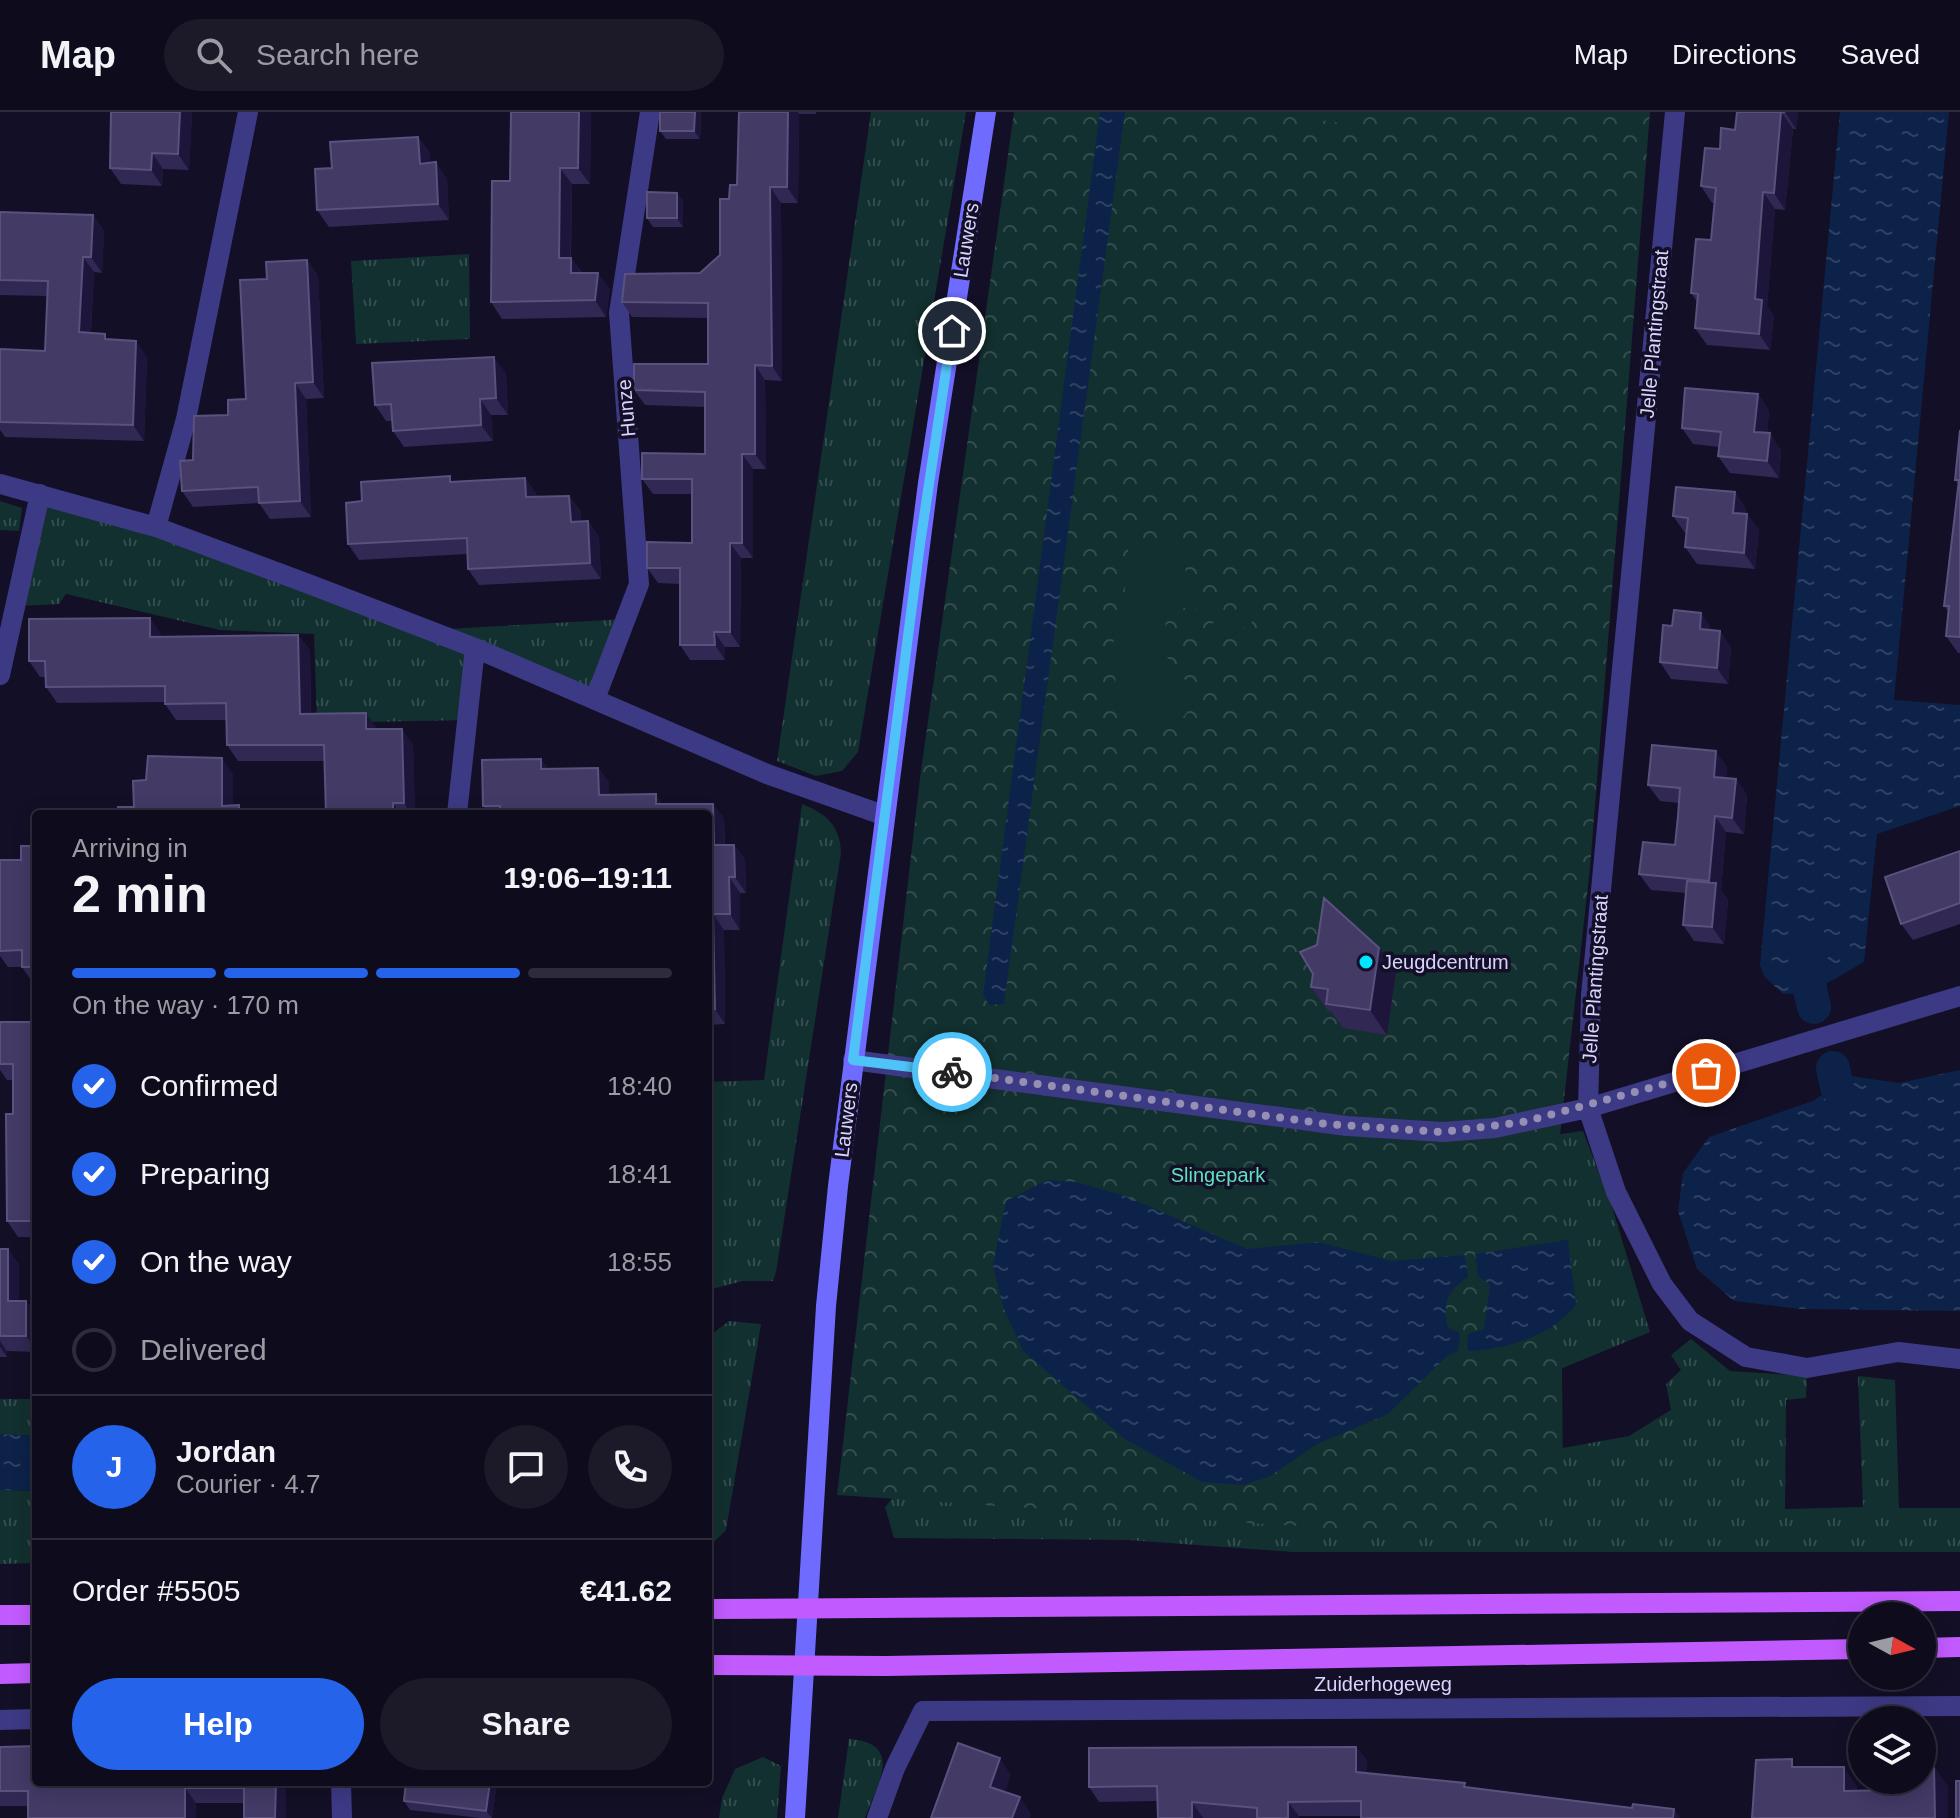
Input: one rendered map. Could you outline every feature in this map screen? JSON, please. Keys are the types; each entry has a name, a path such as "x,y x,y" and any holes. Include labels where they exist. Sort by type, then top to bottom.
{"main road":[{"path":"712,1609 1960,1601"},
{"path":"0,1615 32,1615"},
{"path":"1936,1648 1960,1647"},
{"name":"Zuiderhogeweg","path":"712,1665 806,1663 918,1666 1848,1649"},
{"path":"0,1674 32,1673"}],"street":[{"path":"156,527 190,404 248,112"},
{"name":"Hunze","path":"595,699 639,584 619,313 650,112"},
{"name":"Lauwers","path":"809,1608 826,1306 853,1060 928,483 986,112"},
{"name":"Jelle Plantingstraat","path":"1675,112 1591,995 1588,1108 1616,1192 1662,1284 1690,1321 1746,1357 1807,1368 1898,1352 1960,1359"},
{"path":"0,484 156,527 475,648 767,774 883,815"},
{"path":"0,675 40,494"},
{"path":"457,810 475,648"},
{"path":"853,1060 1362,1127 1443,1132 1495,1128 1588,1108 1960,996"},
{"path":"795,1818 809,1608"},
{"name":"Zuiderhogeweg","path":"877,1818 895,1768 923,1711 1960,1706"},
{"path":"0,1720 32,1719"},
{"path":"341,1786 342,1818"}],"green space":[{"path":"871,112 966,112 858,752 842,771 816,776 777,761"},
{"name":"Slingepark","path":"1014,112 1650,112 1590,868 1560,1135 1563,1484 1502,1540 837,1495 920,778"},
{"path":"1269,112 1349,112 1347,124"},
{"path":"469,254 470,339 356,344 351,261"},
{"path":"39,494 428,630 626,619 595,699 475,650 467,720 317,723 314,634 220,630 66,594 59,604 15,606"},
{"path":"0,501 22,508 19,531 0,530"},
{"path":"1129,541 1185,549 1186,592 1206,596 1214,593 1225,601 1223,610 1227,616 1242,605 1252,623 1209,648 1199,632 1215,622 1192,607 1166,611 1164,654 1199,697 1176,726 1143,729 1117,710 1113,627 1124,600"},
{"path":"802,804 825,817 835,828 841,853 776,1272 773,1281 743,1281 712,1289 712,1082 764,1080"},
{"path":"1583,1131 1612,1207 1650,1332 1514,1388 1480,1463 1629,1436 1671,1410 1666,1384 1681,1370 1671,1355 1691,1339 1730,1371 1807,1376 1806,1398 1786,1400 1785,1509 1863,1507 1858,1376 1895,1380 1899,1508 1960,1508 1960,1552 1293,1552 1128,1540 894,1538 885,1507 935,1450 1512,1141","holes":["1567,1240 1576,1305 1465,1255"]},
{"path":"729,1321 761,1324 726,1530 712,1544 712,1334"},
{"path":"0,1399 32,1399 32,1436 0,1434"},
{"path":"0,1490 32,1491 32,1563 0,1564"},
{"path":"849,1739 877,1748 882,1757 880,1780 865,1818 838,1818"},
{"path":"763,1757 781,1766 777,1818 719,1818 722,1798 735,1769"}],"water":[{"path":"1100,112 1125,112 1004,1004 989,1005 983,995"},
{"path":"1840,112 1949,112 1894,700 1960,705 1960,806 1877,834 1864,962 1815,988 1783,994 1764,976 1760,965"},
{"path":"1960,1070 1960,1311 1801,1309 1734,1301 1697,1269 1678,1211 1683,1173 1709,1137 1813,1101 1850,1076 1899,1083"},
{"path":"1047,1180 1076,1182 1125,1196 1247,1249 1318,1242 1392,1261 1465,1255 1468,1277 1455,1287 1446,1305 1448,1328 1460,1333 1458,1351 1447,1356 1388,1414 1317,1444 1269,1477 1243,1485 1202,1482 1125,1439 1023,1351 1003,1307 993,1265 1006,1201"},
{"path":"1568,1240 1576,1305 1566,1316 1527,1339 1497,1348 1467,1351 1468,1334 1484,1329 1490,1285 1478,1276 1475,1254"},
{"path":"0,1434 32,1436 32,1491 0,1490"}],"building":[{"path":"111,112 180,112 178,154 152,153 151,170 110,168"},
{"path":"511,112 579,112 578,168 560,168 559,258 571,258 571,273 598,273 595,300 491,302 492,181 510,181"},
{"path":"660,112 695,112 694,131 660,131"},
{"path":"739,112 788,112 787,187 770,187 772,366 755,365 755,454 742,454 742,543 730,543 730,632 714,632 715,645 680,645 680,568 647,568 647,542 692,543 692,479 642,479 642,453 705,454 705,392 634,390 634,364 708,364 708,303 622,302 625,274 700,273 720,255 720,199 729,199 730,185 737,185"},
{"path":"1737,112 1781,112 1774,193 1763,192 1755,299 1762,300 1759,334 1695,328 1698,294 1691,293 1696,239 1711,240 1716,188 1701,186 1705,148 1720,149 1721,128 1735,130"},
{"path":"418,137 420,164 436,162 438,204 317,210 315,169 332,168 330,142"},
{"path":"647,192 677,193 677,218 647,218"},
{"path":"0,212 93,215 91,257 83,257 79,332 105,334 105,339 136,341 133,425 0,422 0,349 45,351 48,281 0,280"},
{"path":"307,260 313,382 295,383 300,501 259,503 258,487 182,491 180,461 193,460 194,416 228,415 228,400 246,399 240,280 267,279 266,262"},
{"path":"494,357 496,398 480,399 481,425 393,431 391,404 375,405 372,363"},
{"path":"1685,388 1758,394 1754,432 1770,433 1767,461 1718,456 1721,432 1682,428"},
{"path":"1960,430 1960,637 1946,636 1949,606 1944,606 1959,480 1955,480"},
{"path":"450,476 450,482 525,478 526,497 569,496 571,522 588,521 590,563 468,569 467,538 348,544 346,503 362,501 361,482"},
{"path":"1676,487 1735,492 1733,513 1747,514 1744,553 1685,547 1688,518 1673,516"},
{"path":"1674,610 1701,613 1700,629 1720,631 1717,668 1660,662 1663,625 1672,626"},
{"path":"150,618 150,637 298,635 300,714 366,713 366,729 402,729 404,803 393,803 393,810 326,810 324,745 227,745 226,703 165,704 165,686 46,687 45,661 29,661 29,619"},
{"path":"1652,745 1716,751 1714,777 1736,779 1732,818 1715,816 1709,881 1639,874 1643,842 1675,845 1678,816 1680,788 1648,785"},
{"path":"148,756 222,758 222,806 239,805 239,810 118,810 118,807 134,807 133,781 146,780"},
{"path":"541,759 541,769 598,768 599,795 656,794 656,804 713,804 714,845 734,845 735,877 729,877 730,914 713,914 715,1009 712,1009 712,810 500,810 500,806 483,806 482,760"},
{"path":"21,846 32,846 32,967 22,967 22,950 0,951 0,860 21,860"},
{"path":"1960,851 1960,903 1901,924 1885,877"},
{"path":"1687,881 1716,883 1712,927 1683,925"},
{"path":"1324,898 1379,948 1370,1010 1326,1004 1328,989 1311,987 1313,974 1300,952 1317,945"},
{"path":"0,1022 32,1022 32,1221 7,1221 6,1114 13,1114 13,1064 0,1064"},
{"path":"0,1249 8,1249 8,1301 26,1301 26,1336 0,1336"},
{"path":"958,1743 1000,1758 990,1787 1020,1797 1012,1818 931,1818"},
{"path":"32,1746 32,1786 276,1786 275,1818 244,1818 244,1788 185,1788 185,1818 28,1818 28,1791 0,1791 0,1747"},
{"path":"1356,1747 1356,1772 1465,1783 1464,1787 1632,1808 1633,1804 1674,1809 1673,1818 1361,1818 1361,1801 1288,1802 1288,1818 1257,1818 1257,1808 1192,1802 1192,1818 1158,1818 1157,1786 1089,1787 1089,1748"},
{"path":"1792,1759 1792,1767 1844,1767 1844,1791 1848,1791 1848,1794 1935,1794 1935,1818 1752,1818 1756,1760"},
{"path":"1956,1781 1960,1781 1960,1818 1956,1818"},
{"path":"406,1786 489,1786 486,1811 404,1801"}],"waterway":[{"path":"1811,945 1810,990 1814,1007"},
{"path":"1833,1068 1837,1087"}],"way so far":[{"path":"952,1072 1326,1124 1443,1132 1495,1128 1588,1108 1706,1073"}],"place":[{"name":"Jeugdcentrum","path":"1366,962"}],"route":[{"path":"952,331 928,483 853,1060 952,1072"}]}
